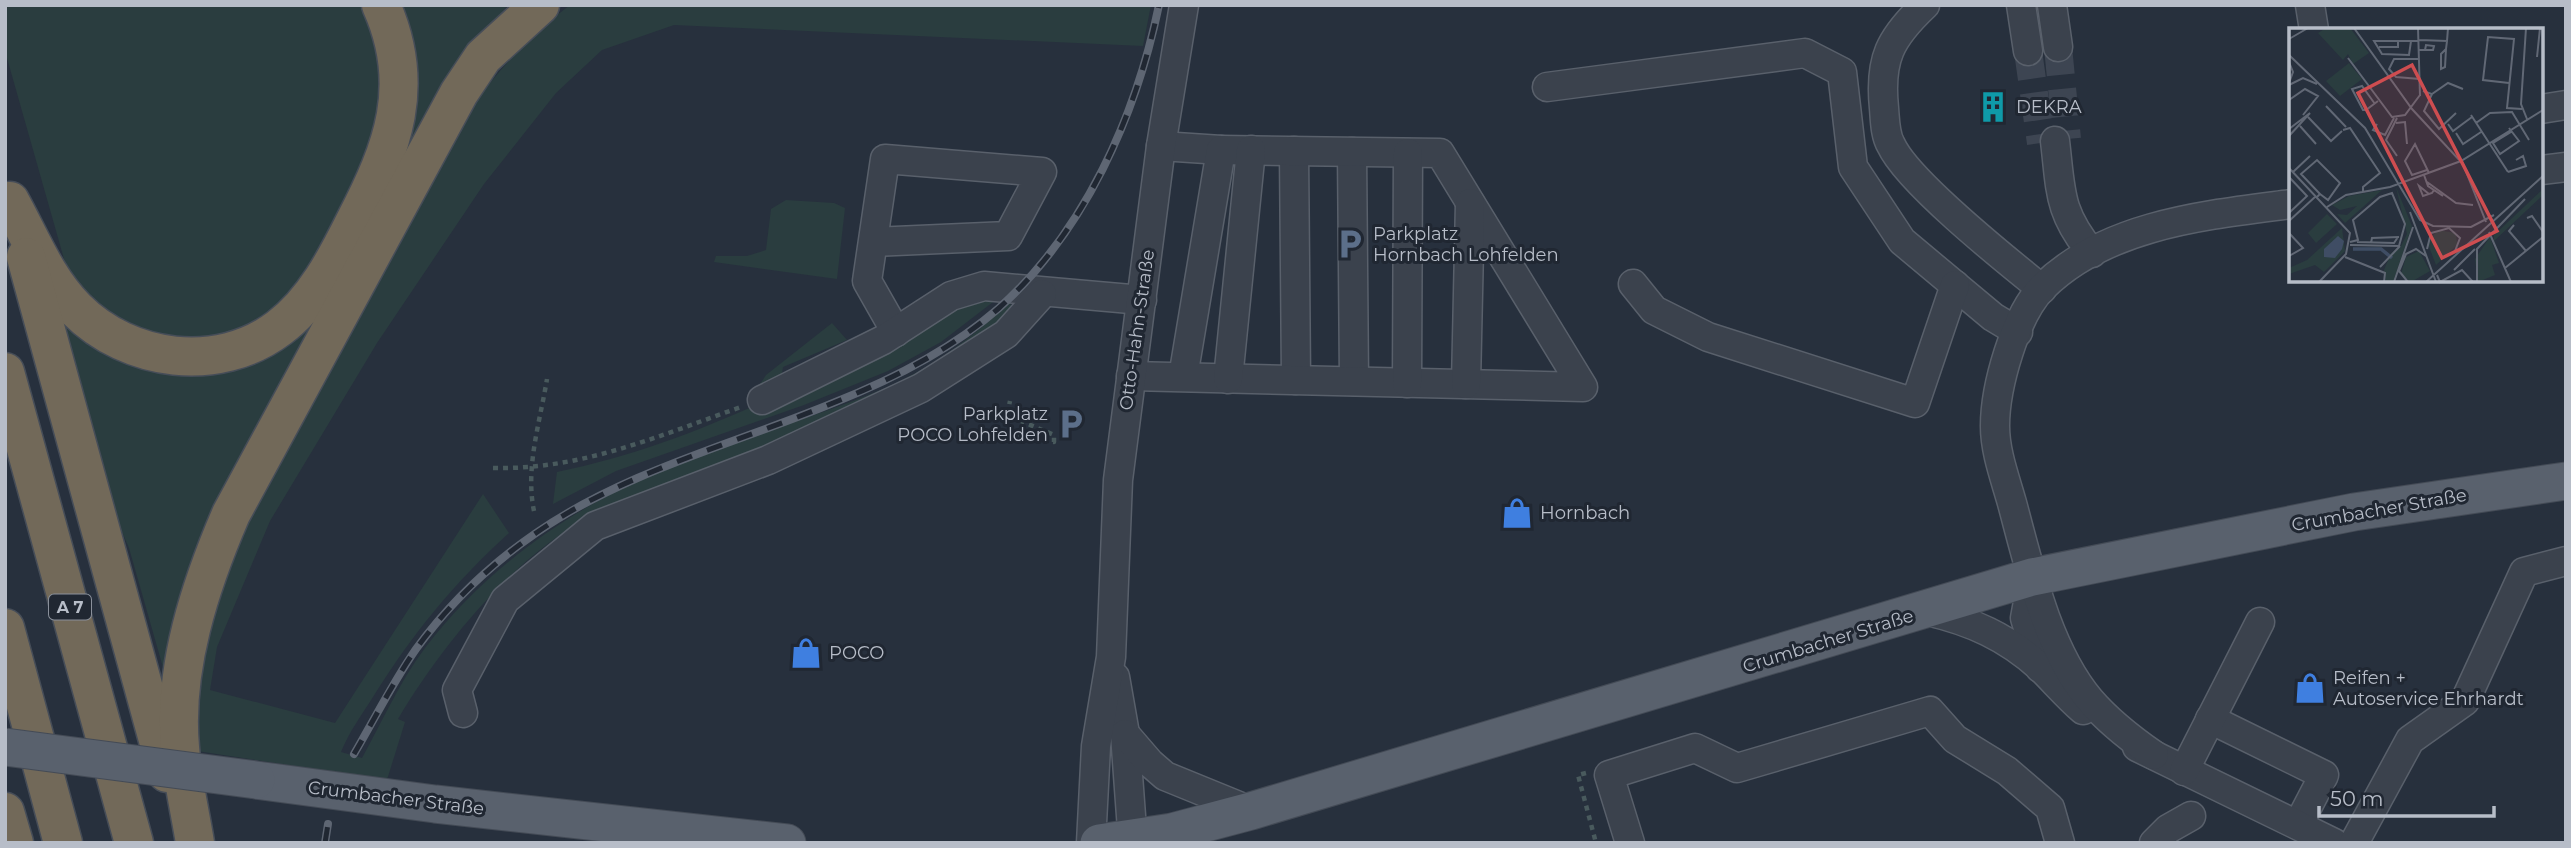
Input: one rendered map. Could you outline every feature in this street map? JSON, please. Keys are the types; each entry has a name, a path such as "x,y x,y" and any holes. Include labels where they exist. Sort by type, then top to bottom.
{"highway":[{"path":"8,191 48,273 63,293 90,321 123,341 144,351 206,357 235,350 264,338 281,327 313,293 342,247 386,158 399,105 399,75 396,48 381,5"},
{"path":"195,843 180,746 182,680 193,621 210,563 231,514 459,93 484,57 540,5"},
{"path":"8,191 186,843"},
{"name":"A 7","path":"5,372 134,843"},
{"path":"5,628 63,843"},
{"path":"5,812 14,843"}],"main road":[{"name":"Crumbacher Straße","path":"1122,841 1172,832 1251,811 1927,611 2032,577 2354,512 2566,481"},
{"name":"Crumbacher Straße","path":"5,747 435,804 787,843"}],"street":[{"name":"Otto-Hahn-Straße","path":"1091,843 1096,746 1111,657 1118,480 1161,146 1184,5"},
{"path":"1925,5 1901,27 1889,47 1883,73 1885,121 1890,144 1903,164 1937,197 2042,289"},
{"path":"2021,5 2043,49"},
{"path":"2036,5 2043,49"},
{"path":"2043,49 2052,5"},
{"path":"2310,5 2314,28"},
{"path":"1547,87 1805,53 1842,72 1853,167 1902,241 1993,317 2018,332"},
{"path":"2543,109 2566,105"},
{"path":"2054,141 2072,229 2092,253"},
{"path":"1131,376 1583,387 1440,153 1222,150 1161,146"},
{"path":"1183,377 1222,150"},
{"path":"1228,379 1251,150"},
{"path":"1294,151 1296,380"},
{"path":"1352,152 1354,382"},
{"path":"1407,383 1408,153"},
{"path":"873,242 1008,236 1042,172 885,159 867,281 895,332"},
{"path":"2543,170 2566,167"},
{"path":"1466,384 1470,203"},
{"path":"2154,755 2123,732 2089,699 2062,656 2032,577 1997,449 1995,426 2002,371 2018,332 2042,289 2092,253 2167,224 2289,204"},
{"path":"1633,284 1654,310 1708,337 1915,403 1955,285"},
{"path":"762,400 895,332 951,296 984,286 1042,294 1142,300"},
{"path":"463,713 457,690 505,600 595,526 768,460 921,388 1006,334 1042,294"},
{"path":"2354,843 2410,740 2465,701 2525,572 2566,561"},
{"path":"2032,577 2025,618 2040,668"},
{"path":"1927,611 1986,629 2040,668 2067,697 2101,724 2184,771 2334,843"},
{"path":"2184,771 2260,622"},
{"name":"Otto-Hahn-Straße","path":"1111,657 1125,734 1122,841"},
{"path":"1630,843 1609,775 1695,748 1737,768 1930,711 1955,739 2007,771 2050,808 2060,843"},
{"path":"2210,719 2324,775 2298,825"},
{"path":"1125,734 1165,776 1251,811"},
{"path":"2154,843 2168,829 2191,816"}],"path":[{"path":"534,511 530,490 532,468 547,379"},
{"path":"493,468 532,468 590,459 762,400"},
{"path":"1004,434 1010,401"},
{"path":"994,432 1054,442 1054,435 1007,415"}],"shaded area":[{"path":"5,5 366,5 383,87 369,158 311,270 284,304 261,321 197,343 108,323 68,273 5,51"},
{"path":"396,5 508,5 480,38 166,678 129,548 114,514 58,309 206,366 357,240"},
{"path":"570,5 1151,5 1143,46 674,25 602,50 556,93 484,184 377,343 270,521 217,647 210,690 335,723 483,494 509,533 452,590 388,674 351,731 341,752 362,758 399,688 425,648 481,586 546,534 580,511 654,473 900,381 950,351 1009,303 1016,310 982,338 904,386 776,442 627,499 589,517 533,555 507,579 458,633 416,691 398,719 405,722 386,783 334,772 197,751 197,653 223,567 474,103 519,51"},
{"path":"786,200 834,203 845,208 837,279 714,262 716,256 747,256 766,250 771,209"},
{"path":"969,296 993,302 941,342 888,371 804,405 616,471 553,504 557,472 612,459 718,422 820,375"},
{"path":"832,323 847,340 783,367 781,380 753,395 766,375"}],"tunnel":[{"path":"2058,47 2067,139"},
{"path":"2028,51 2041,143"}],"railway":[{"path":"354,754 399,675 428,633 471,586 536,533 606,492 643,475 796,418 899,374 961,337 999,308 1030,277 1057,244 1103,169 1136,88 1159,5"},
{"path":"325,843 328,824"}],"place":[{"name":"DEKRA","path":"1993,107"},
{"name":"Parkplatz Hornbach Lohfelden","path":"1350,244"},
{"name":"Parkplatz POCO Lohfelden","path":"1071,424"},
{"name":"Hornbach","path":"1517,513"},
{"name":"POCO","path":"806,653"},
{"name":"Reifen + Autoservice Ehrhardt","path":"2310,688"}]}
